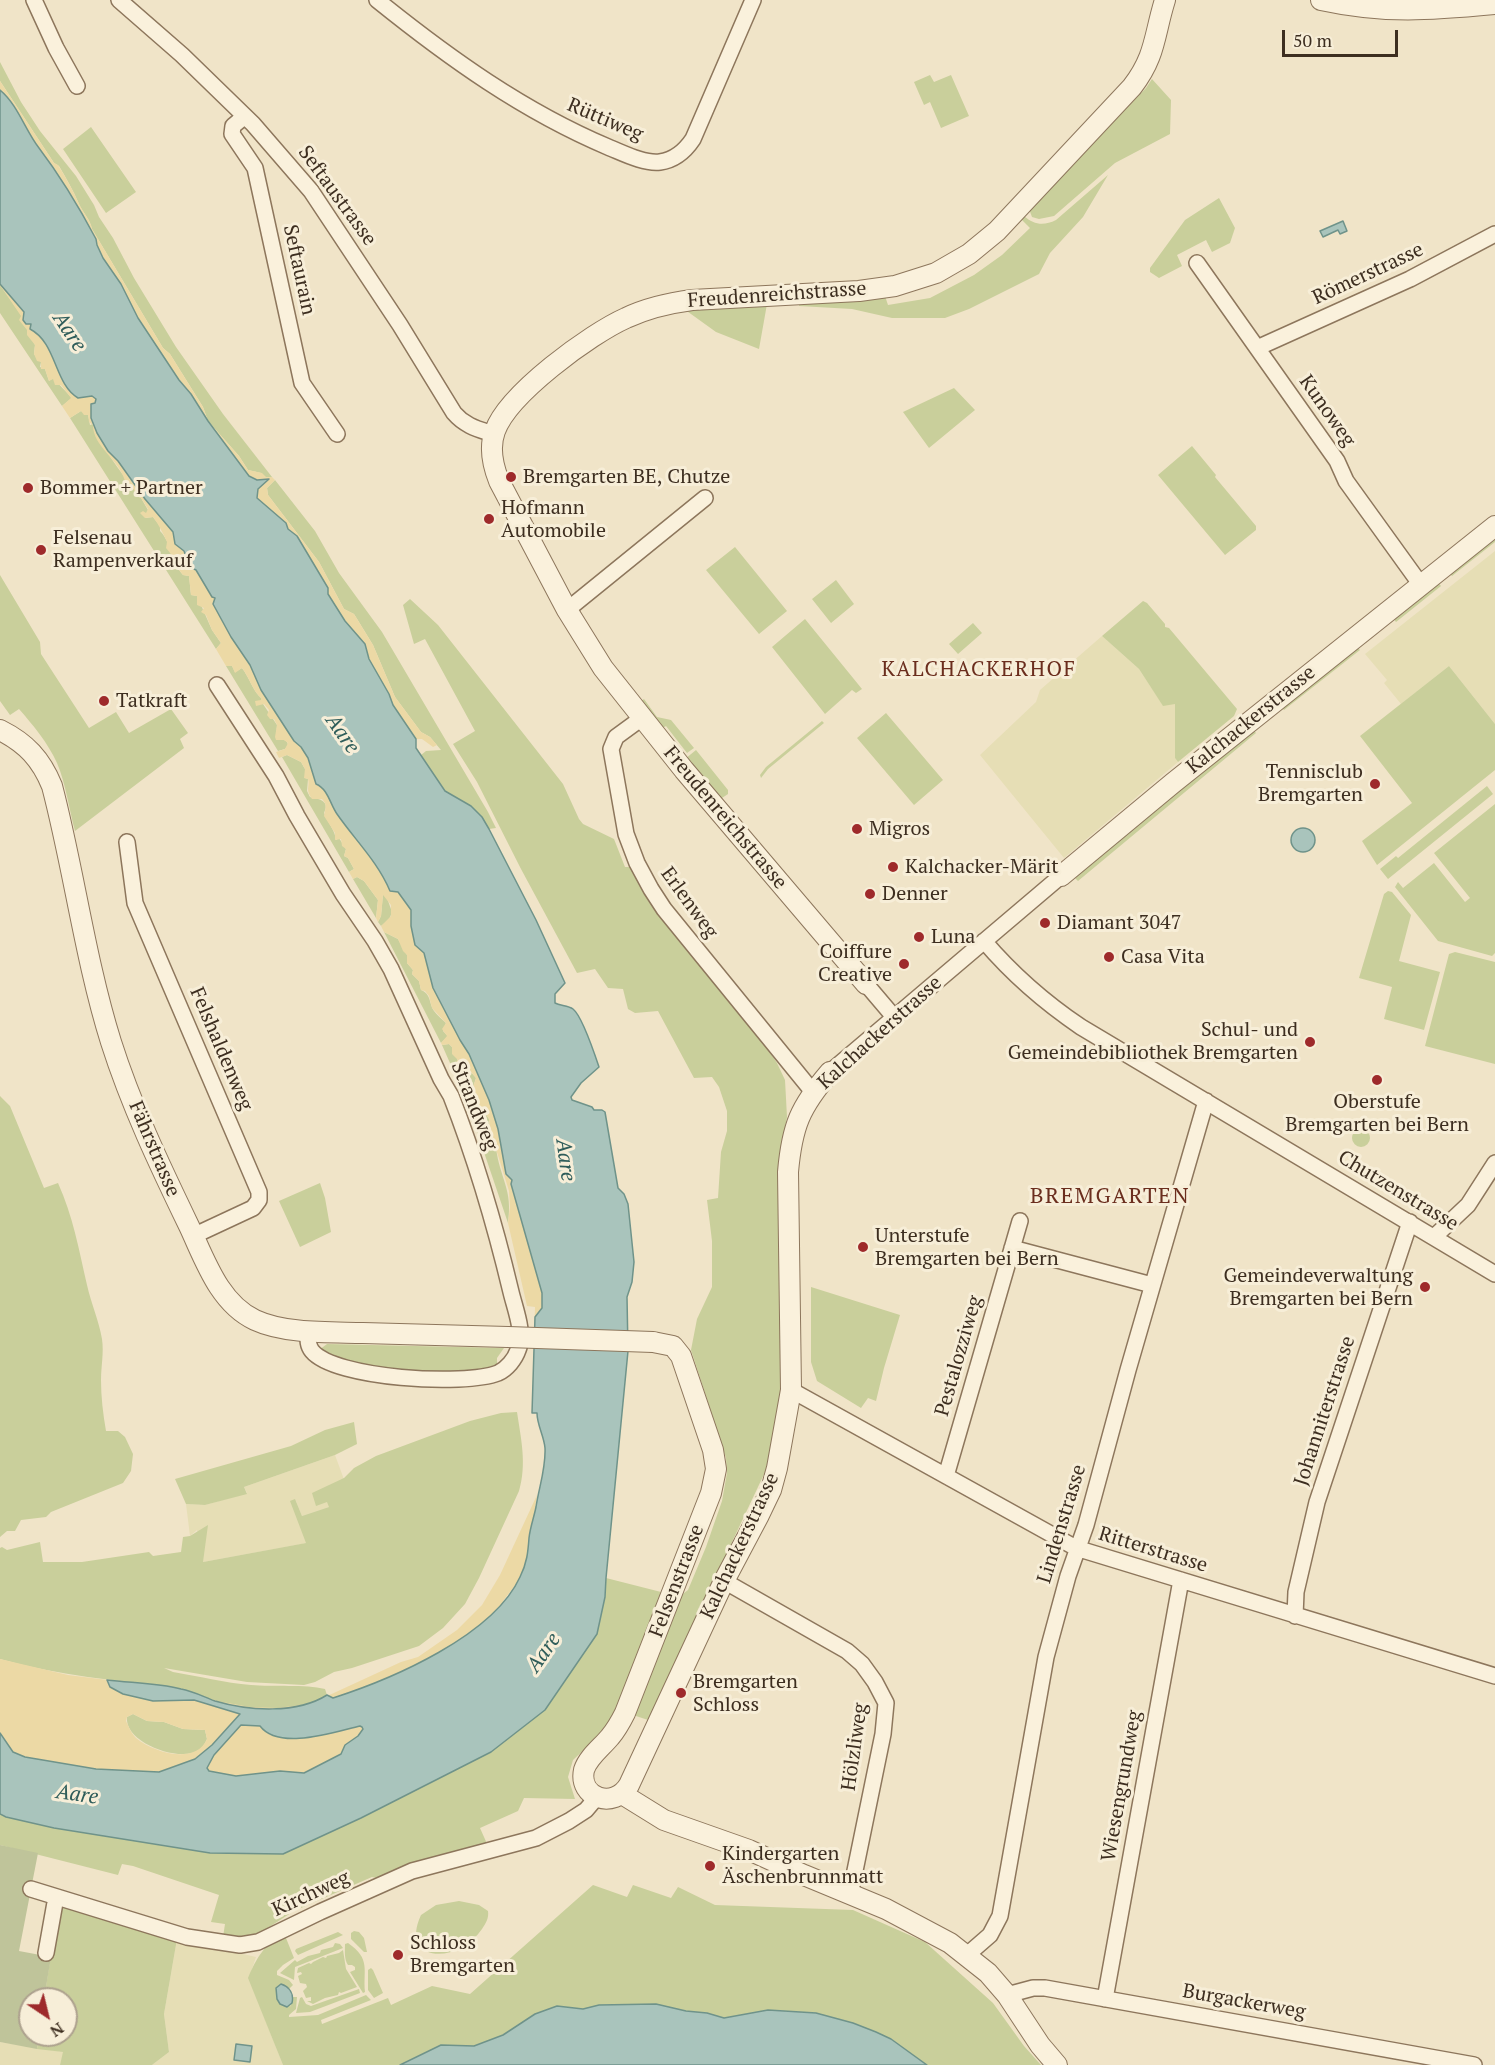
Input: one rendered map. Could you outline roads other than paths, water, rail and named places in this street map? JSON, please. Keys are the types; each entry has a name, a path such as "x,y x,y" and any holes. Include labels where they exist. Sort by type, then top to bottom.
{"street":[{"path":"34,0 77,86"},
{"name":"Seftaustrasse","path":"119,0 182,55 268,139 311,191 400,325 454,412 461,421 469,426 493,434"},
{"name":"Rüttiweg","path":"377,0 469,71 525,106 624,154 660,162 676,156 693,139 753,0"},
{"name":"Freudenreichstrasse","path":"894,1017 690,778 603,668 567,610 497,474 492,449 493,434 509,406 533,382 598,333 623,319 646,310 692,300 860,291 895,286 936,273 969,254 997,231 1144,71 1151,57 1165,0"},
{"path":"1321,0 1369,9 1407,11 1495,4"},
{"name":"Seftaurain","path":"245,116 233,126 232,134 255,168 302,383 337,434"},
{"name":"Römerstrasse","path":"1257,348 1410,279 1495,234"},
{"name":"Kunoweg","path":"1197,263 1337,461 1346,481 1421,585"},
{"path":"567,610 705,498"},
{"name":"Kalchackerstrasse","path":"622,1794 633,1776 724,1581 771,1490 782,1450 791,1390 788,1172 794,1131 800,1113 813,1092 830,1072 894,1017 1173,783 1495,526"},
{"name":"Strandweg","path":"217,685 276,776 321,857 381,950 451,1096 490,1210 515,1311 520,1342 514,1359 507,1367 487,1376 430,1378 383,1376 339,1366 316,1355 309,1346 308,1330"},
{"name":"Erlenweg","path":"642,718 616,736 611,749 626,834 637,863 664,909 813,1092"},
{"name":"Fährstrasse","path":"0,730 30,749 40,762 52,786 110,1041 153,1150 193,1236 217,1285 240,1311 266,1324 308,1330 653,1342"},
{"name":"Felshaldenweg","path":"127,842 135,903 259,1192 259,1200 253,1208 193,1236"},
{"name":"Chutzenstrasse","path":"984,941 1018,980 1054,1009 1495,1274"},
{"name":"Lindenstrasse","path":"967,1955 990,1935 1000,1916 1047,1657 1076,1548 1086,1526 1152,1285 1206,1101"},
{"path":"1434,1237 1462,1212 1495,1163"},
{"name":"Pestalozziweg","path":"946,1476 1020,1221"},
{"name":"Johanniterstrasse","path":"1295,1616 1296,1592 1317,1502 1410,1222"},
{"path":"1012,1248 1152,1285"},
{"name":"Felsenstrasse","path":"597,1797 585,1785 586,1765 611,1736 626,1713 715,1480 713,1450 681,1356 673,1346 653,1342"},
{"name":"Ritterstrasse","path":"791,1390 1076,1548 1495,1676"},
{"name":"Wiesengrundweg","path":"1105,1999 1181,1580"},
{"name":"Hölzliweg","path":"724,1581 847,1651 862,1664 882,1693 886,1703 882,1734 850,1895"},
{"path":"597,1797 612,1799 622,1794 663,1820 749,1850 886,1909 940,1938 967,1955 988,1974 1007,1995 1057,2065"},
{"name":"Kirchweg","path":"30,1889 188,1937 240,1945 258,1942 412,1871 536,1838 586,1810 597,1797"},
{"path":"46,1953 56,1897"},
{"name":"Burgackerweg","path":"1007,1995 1033,1988 1045,1988 1474,2065"}],"water":[{"name":"Aare","path":"0,90 17,110 34,141 69,192 96,239 103,258 121,284 138,318 179,380 249,476 257,480 269,479 258,489 257,498 286,523 288,529 297,536 345,621 365,644 369,659 393,705 416,739 416,748 445,791 471,806 482,817 489,829 536,920 565,983 555,994 555,1003 571,1008 577,1013 591,1045 599,1067 581,1083 571,1097 572,1100 592,1107 594,1110 605,1112 618,1188 624,1194 628,1204 634,1262 632,1282 627,1297 628,1351 605,1597 597,1634 545,1710 491,1752 361,1818 283,1854 210,1853 54,1828 6,1817 0,1814 0,1733 13,1752 25,1757 96,1769 159,1772 195,1759 212,1745 240,1714 194,1700 153,1701 123,1694 110,1687 107,1680 172,1687 215,1701 243,1707 287,1708 315,1701 327,1695 333,1698 411,1667 465,1636 488,1618 507,1598 524,1567 543,1470 544,1444 537,1413 532,1413 535,1317 542,1308 542,1293 511,1184 512,1180 506,1174 498,1129 489,1100 469,1054 433,988 424,953 415,945 411,926 411,910 398,892 390,891 373,861 337,814 326,793 316,784 308,758 294,741 261,690 250,665 213,604 215,598 212,597 196,570 190,567 184,551 175,544 173,532 108,451 91,418 91,404 95,403 96,399 92,396 78,398 70,392 46,344 30,329 31,324 26,324 23,320 24,312 0,284","holes":["241,1725 260,1726 269,1733 293,1739 360,1726 363,1729 358,1736 345,1745 341,1754 304,1773 280,1771 236,1776 209,1771 207,1768 214,1755"]},
{"path":"1343,221 1347,231 1340,234 1338,230 1323,237 1320,231"},
{"path":"1303,828 1312,831 1315,840 1312,849 1303,852 1294,849 1291,840 1294,831"},
{"path":"281,1984 287,1987 292,1994 292,2003 287,2007 280,2004 277,1999 276,1988"},
{"path":"656,2004 724,2018 768,2010 816,2013 853,2023 891,2039 927,2065 400,2065 441,2045 474,2046 503,2035 535,2014 557,2006 583,2009 599,2005"},
{"path":"236,2044 252,2046 250,2062 234,2060"}],"place":[{"name":"Bremgarten BE, Chutze","path":"511,477"},
{"name":"Bommer + Partner","path":"28,488"},
{"name":"Hofmann Automobile","path":"489,519"},
{"name":"Felsenau Rampenverkauf","path":"41,550"},
{"name":"Tatkraft","path":"104,701"},
{"name":"Tennisclub Bremgarten","path":"1375,784"},
{"name":"Migros","path":"857,829"},
{"name":"Kalchacker-Märit","path":"893,867"},
{"name":"Denner","path":"870,894"},
{"name":"Diamant 3047","path":"1045,923"},
{"name":"Luna","path":"919,937"},
{"name":"Casa Vita","path":"1109,957"},
{"name":"Coiffure Creative","path":"904,964"},
{"name":"Schul- und Gemeindebibliothek Bremgarten","path":"1310,1042"},
{"name":"Oberstufe Bremgarten bei Bern","path":"1377,1080"},
{"name":"Unterstufe Bremgarten bei Bern","path":"863,1247"},
{"name":"Gemeindeverwaltung Bremgarten bei Bern","path":"1425,1287"},
{"name":"Bremgarten Schloss","path":"681,1693"},
{"name":"Kindergarten Äschenbrunnmatt","path":"710,1866"},
{"name":"Schloss Bremgarten","path":"398,1955"}],"district":[{"name":"KALCHACKERHOF","path":"979,670"},
{"name":"BREMGARTEN","path":"1110,1197"}]}
